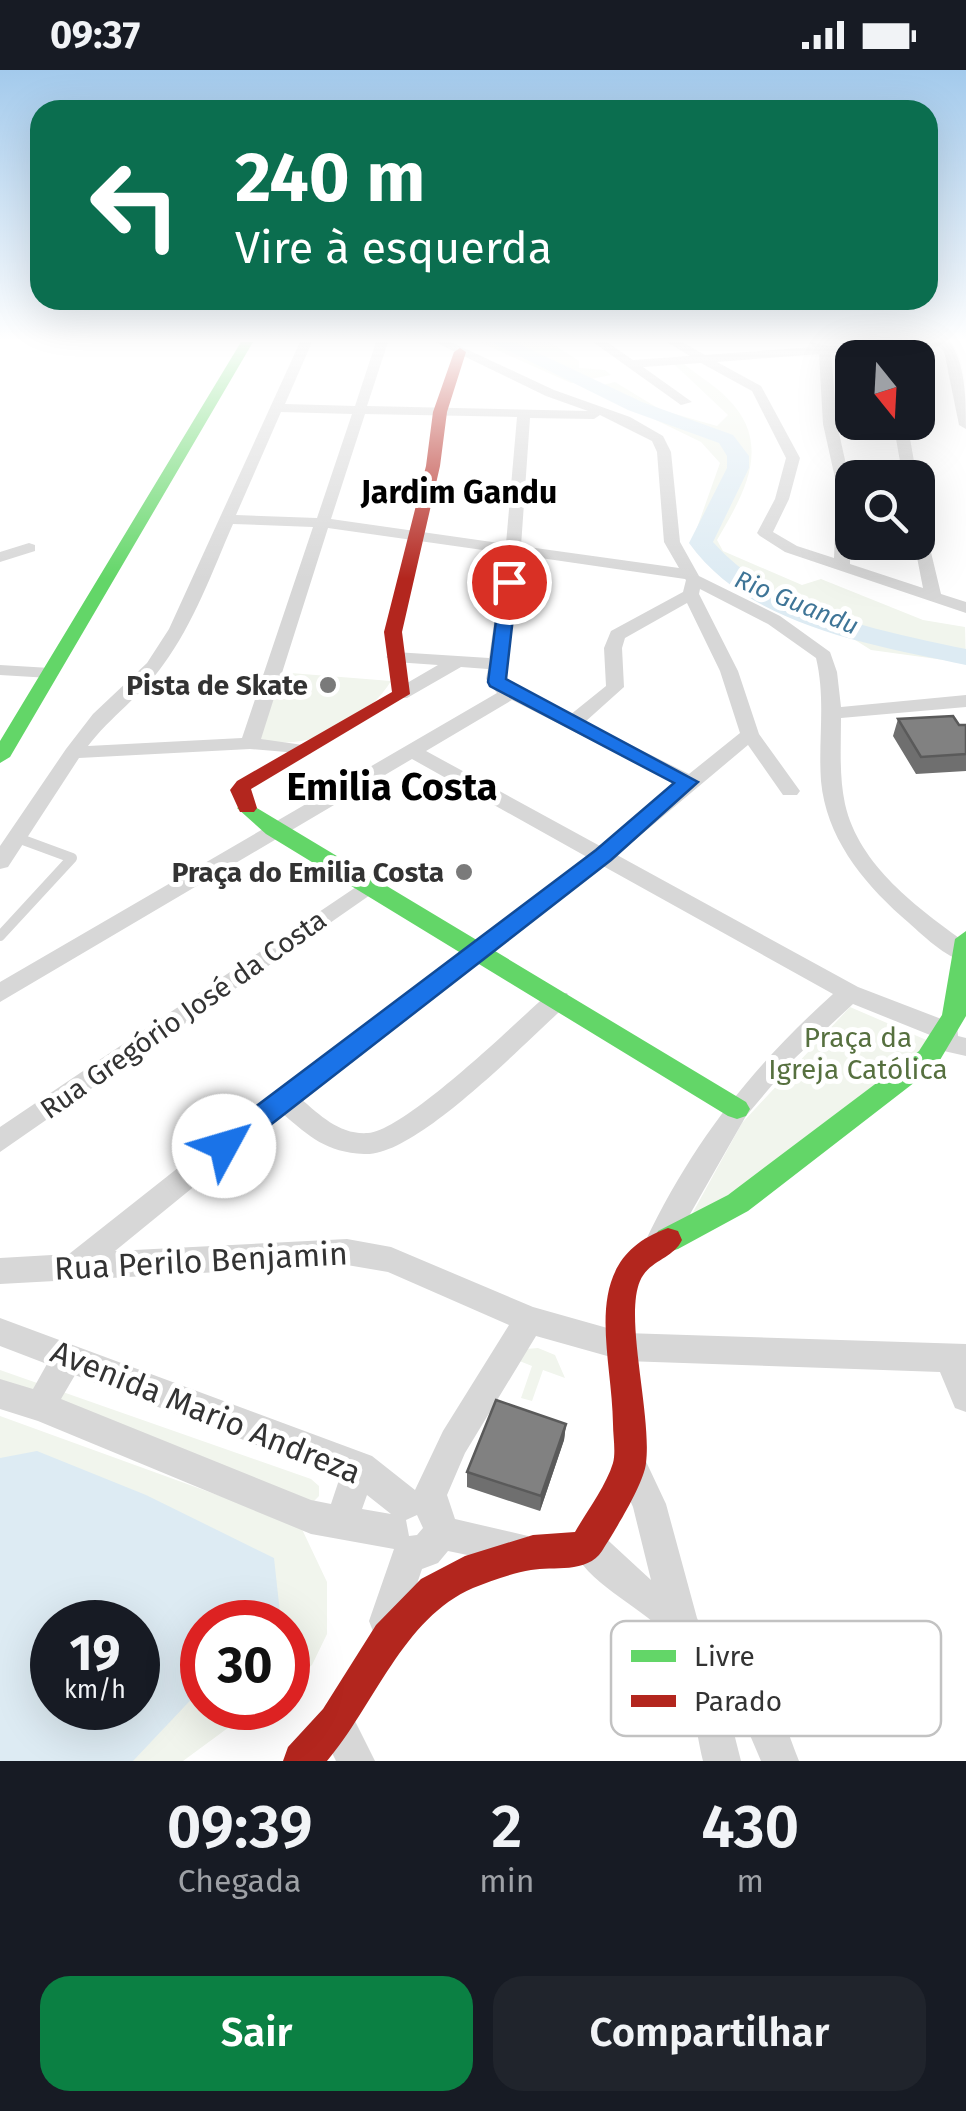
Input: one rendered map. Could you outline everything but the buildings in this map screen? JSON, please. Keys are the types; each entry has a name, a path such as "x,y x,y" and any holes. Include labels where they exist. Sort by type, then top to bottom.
{"main road":[{"path":"0,757 201,421"},
{"path":"439,421 433,466 393,632 402,694 360,723 272,766 240,790 247,809 365,888 558,999 737,1110"},
{"path":"302,1761 336,1722 376,1657 433,1591 465,1573 534,1552 568,1552 587,1544 630,1464 625,1347 619,1307 625,1279 639,1256 738,1204 953,1040 965,949"}],"street":[{"path":"0,862 73,753 100,718 154,666 178,629 270,421"},
{"path":"250,742 357,421"},
{"path":"524,421 520,497 497,682 688,782"},
{"path":"623,421 662,443 672,542 692,582 750,734 790,791"},
{"path":"774,421 793,458 782,499 765,532 783,546 966,608"},
{"path":"830,421 844,488 842,567"},
{"path":"227,519 324,522 414,534 692,582 774,620 824,656 831,680 831,781 835,807 861,861 910,912 965,949"},
{"path":"0,557 29,548"},
{"path":"926,560 933,597"},
{"path":"570,723 614,688 613,648 617,635 692,582"},
{"path":"395,657 498,664"},
{"path":"402,694 458,661"},
{"path":"0,670 49,677"},
{"path":"0,680 49,677"},
{"path":"0,993 273,829 512,692"},
{"path":"833,713 966,701"},
{"path":"75,1266 283,1098 603,855 750,734"},
{"path":"73,753 250,742 304,750"},
{"path":"412,751 850,993 953,1040"},
{"name":"Rua Gregório José da Costa","path":"0,1141 365,888"},
{"path":"658,1244 737,1110 786,1051 850,993"},
{"path":"283,1098 337,1140 367,1144 395,1136 422,1118 558,999"},
{"name":"Rua Perilo Benjamin","path":"0,1272 284,1253 368,1254 449,1283 528,1320 625,1347 960,1352"},
{"path":"376,1657 415,1525 454,1442 528,1320"},
{"name":"Avenida Mario Andreza","path":"0,1332 360,1468 415,1525"},
{"path":"960,1352 966,1397"},
{"path":"40,1406 69,1356"},
{"name":"Avenida Mario Andreza","path":"0,1394 40,1406 311,1516 341,1522 415,1525 534,1552"},
{"path":"630,1464 649,1504 683,1621"},
{"path":"341,1522 360,1468"},
{"path":"587,1544 669,1621"},
{"path":"336,1722 356,1761"},
{"path":"715,1736 722,1761"},
{"path":"770,1736 780,1761"}],"lane":[{"path":"0,936 72,858 16,836"}],"green space":[{"path":"658,421 699,421 717,426 722,421 744,421 752,451 737,505 717,540 723,551 802,585 821,579 923,620 965,627 966,663 871,650 825,621 733,583 712,568 692,542 720,463 701,442"},
{"path":"278,672 391,681 366,710 331,732 312,739 272,741 253,736"},
{"name":"Praça da Igreja Católica","path":"850,1007 931,1042 675,1245 742,1123"},
{"path":"538,1348 555,1355 565,1378 543,1370 532,1401 521,1398 532,1366 512,1358 526,1349"},
{"path":"0,1370 311,1479 319,1486 319,1496 312,1503 0,1393"},
{"path":"0,1416 300,1525 327,1582 327,1634 310,1667 310,1600 180,1600 180,1730 225,1730 183,1761 0,1761"}],"shaded area":[{"path":"37,1451 146,1495 274,1558 279,1600 180,1600 180,1711 133,1761 0,1761 0,1458"}],"waterway":[{"name":"Rio Guandu","path":"676,421 726,439 738,456 738,468 701,543 721,566 749,586 821,619 966,657"}],"traffic: fast":[{"path":"0,757 200,421"},
{"path":"247,808 273,829 737,1109"},
{"path":"668,1240 738,1203 928,1058 954,1016 966,939"}],"traffic: jam":[{"path":"247,808 240,790 244,785 401,694 393,632 433,466 439,421"},
{"path":"302,1761 336,1722 389,1638 433,1591 465,1573 533,1552 568,1552 587,1544 630,1465 628,1383 619,1307 625,1279 639,1256 668,1240"}],"place":[{"name":"Pista de Skate","path":"328,685"},
{"name":"Praça do Emilia Costa","path":"464,872"}],"district":[{"name":"Jardim Gandu","path":"459,492"},
{"name":"Emilia Costa","path":"392,787"}],"route":[{"path":"224,1146 603,855 688,782 497,682 509,582"}]}
